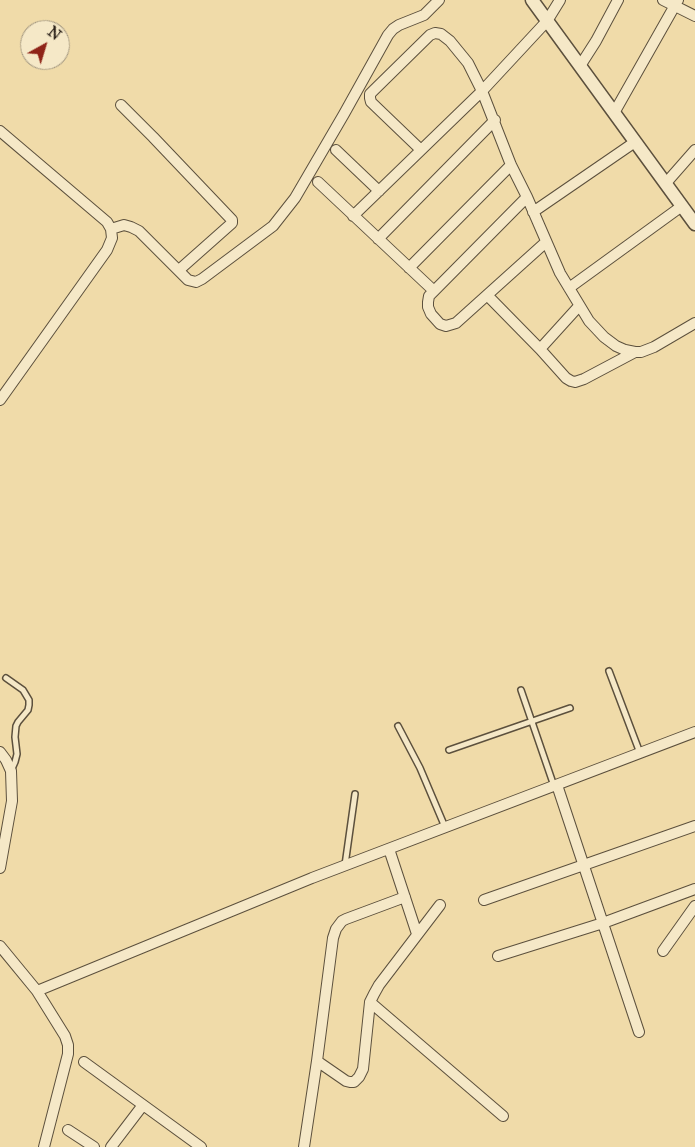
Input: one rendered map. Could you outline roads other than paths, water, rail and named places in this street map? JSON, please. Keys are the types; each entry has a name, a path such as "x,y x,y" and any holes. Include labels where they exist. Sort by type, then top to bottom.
{"street":[{"path":"111,229 124,225 131,227 138,231 188,280 196,282 202,280 273,226 300,190 388,35 399,25 424,15 439,0"},
{"path":"532,0 695,224"},
{"path":"354,216 482,91 547,21 560,0"},
{"path":"580,66 618,0"},
{"path":"664,0 676,3 695,16"},
{"path":"614,113 676,3"},
{"path":"421,150 371,102 370,94 430,35 435,33 441,34 450,41 468,63 482,91 511,165 560,273 589,321 616,346 635,352 654,348 695,324"},
{"path":"121,105 232,220 232,223 179,270"},
{"path":"378,239 494,120"},
{"path":"0,130 107,222 111,229 112,238 107,250 0,400"},
{"path":"533,212 635,142"},
{"path":"336,150 379,191"},
{"path":"666,183 695,150"},
{"path":"409,268 511,165"},
{"path":"318,182 434,291"},
{"path":"527,197 434,291 428,302 428,307 432,314 440,324 451,326 546,242"},
{"path":"569,288 682,206"},
{"path":"487,296 566,378 575,382 584,380 635,352"},
{"path":"540,349 579,306"},
{"path":"37,991 345,865 695,733"},
{"path":"0,752 11,771 12,800 0,868"},
{"path":"556,785 639,1032"},
{"path":"484,900 695,826"},
{"path":"389,848 417,934"},
{"path":"498,956 603,923 695,889"},
{"path":"304,1147 333,938 336,929 346,919 405,897"},
{"path":"317,1061 346,1081 354,1082 359,1077 363,1069 370,1002 379,985 440,905"},
{"path":"663,951 695,906"},
{"path":"0,946 37,991 65,1036 68,1045 68,1054 44,1147"},
{"path":"370,1002 503,1116"},
{"path":"84,1062 194,1145"},
{"path":"111,1147 143,1105"},
{"path":"68,1130 94,1147"}],"lane":[{"path":"608,671 640,753"},
{"path":"6,678 23,690 29,700 28,710 16,726 17,754 11,771"},
{"path":"521,690 556,785"},
{"path":"449,750 570,708"},
{"path":"398,726 420,768 445,827"},
{"path":"345,865 355,794"}]}
